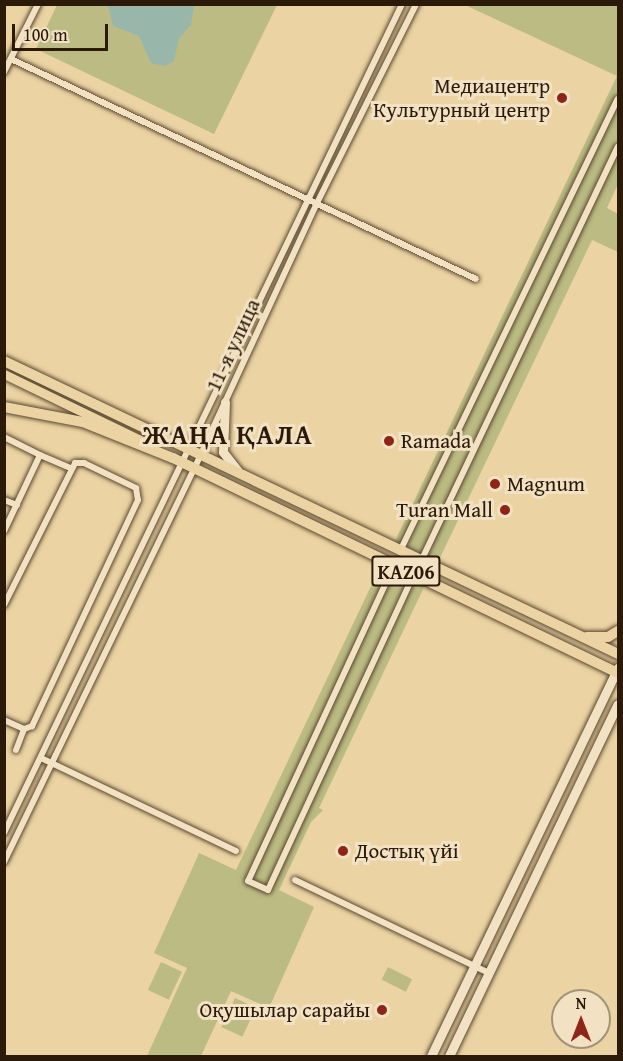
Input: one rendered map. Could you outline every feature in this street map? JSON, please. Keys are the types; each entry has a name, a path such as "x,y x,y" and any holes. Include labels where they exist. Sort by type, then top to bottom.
{"highway":[{"name":"KАZ06","path":"4,362 618,654"},
{"name":"KАZ06","path":"4,407 83,422 178,460 617,671"},
{"path":"579,636 597,638 618,631"}],"main road":[{"name":"KАZ06","path":"4,374 178,460"}],"street":[{"path":"4,72 38,4"},
{"name":"11-я улица","path":"4,833 41,758 178,460 188,448 402,4"},
{"name":"11-я улица","path":"4,862 201,454 316,205 416,4"},
{"path":"11,59 307,201 477,279"},
{"path":"402,547 618,99"},
{"path":"423,557 618,147"},
{"path":"225,402 224,452 241,474"},
{"path":"4,437 70,468"},
{"path":"4,531 39,455"},
{"path":"4,605 70,468 75,463 84,463 136,488 138,500 32,726 24,729 4,720"},
{"path":"4,500 17,505"},
{"path":"390,574 248,881 268,890 410,583"},
{"path":"431,1056 617,671"},
{"path":"449,1056 618,704"},
{"path":"16,750 24,729"},
{"path":"41,758 236,851"},
{"path":"295,880 489,973"}],"green space":[{"path":"57,5 277,5 214,134 36,49"},
{"path":"465,5 618,5 618,184 607,208 618,214 618,252 592,240 438,562 395,541 617,76"},
{"path":"381,565 426,583 319,808 323,810 311,822 279,890 314,907 269,1008 231,991 201,1056 147,1056 187,968 154,953 199,853 236,870"},
{"path":"161,962 182,972 169,1000 148,990"},
{"path":"388,967 412,979 406,992 382,979"},
{"path":"235,998 256,1008 242,1037 221,1027"}],"shaded area":[{"path":"108,5 194,5 191,25 179,38 174,61 165,66 151,63 139,36 113,26"}],"place":[{"name":"Медиацентр Культурный центр","path":"562,98"},
{"name":"Ramada","path":"389,441"},
{"name":"Magnum","path":"495,484"},
{"name":"Turan Mall","path":"505,510"},
{"name":"Достық үйі","path":"343,851"},
{"name":"Оқушылар сарайы","path":"382,1010"}],"district":[{"name":"ЖАҢА ҚАЛА","path":"228,435"}]}
